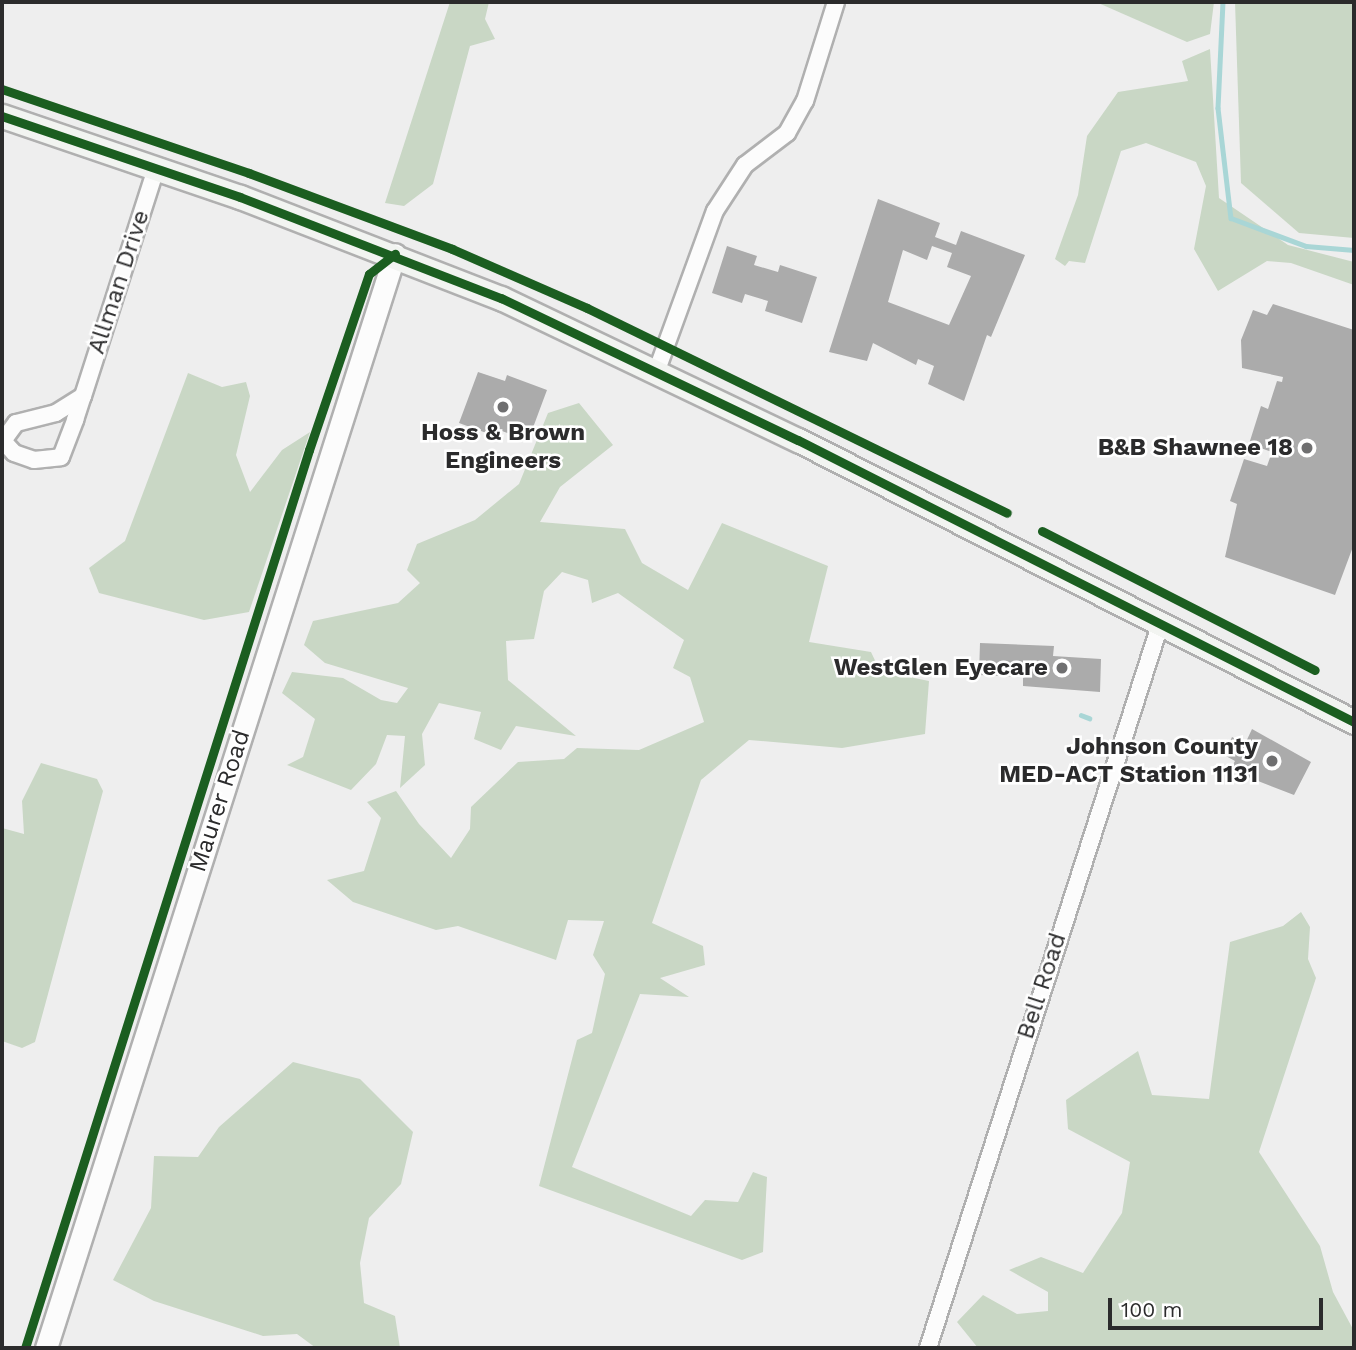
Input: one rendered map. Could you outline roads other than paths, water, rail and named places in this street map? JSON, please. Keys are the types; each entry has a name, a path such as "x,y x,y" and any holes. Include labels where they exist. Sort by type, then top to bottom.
{"main road":[{"path":"2,117 156,168 394,254 657,370 1354,722"}],"street":[{"path":"657,370 715,211 745,165 788,133 805,101 836,2"},
{"name":"Allman Drive","path":"83,396 56,413 16,423 3,441 24,457 57,461 83,396 156,168"},
{"name":"Maurer Road","path":"46,1348 394,254"},
{"name":"Bell Road","path":"928,1348 1160,625"}],"waterway":[{"path":"1223,2 1218,108 1231,218 1306,246 1354,250"},
{"path":"1081,715 1089,718"}],"place":[{"name":"Hoss & Brown Engineers","path":"503,407"},
{"name":"B&B Shawnee 18","path":"1307,448"},
{"name":"WestGlen Eyecare","path":"1062,668"},
{"name":"Johnson County MED-ACT Station 1131","path":"1272,761"}]}
